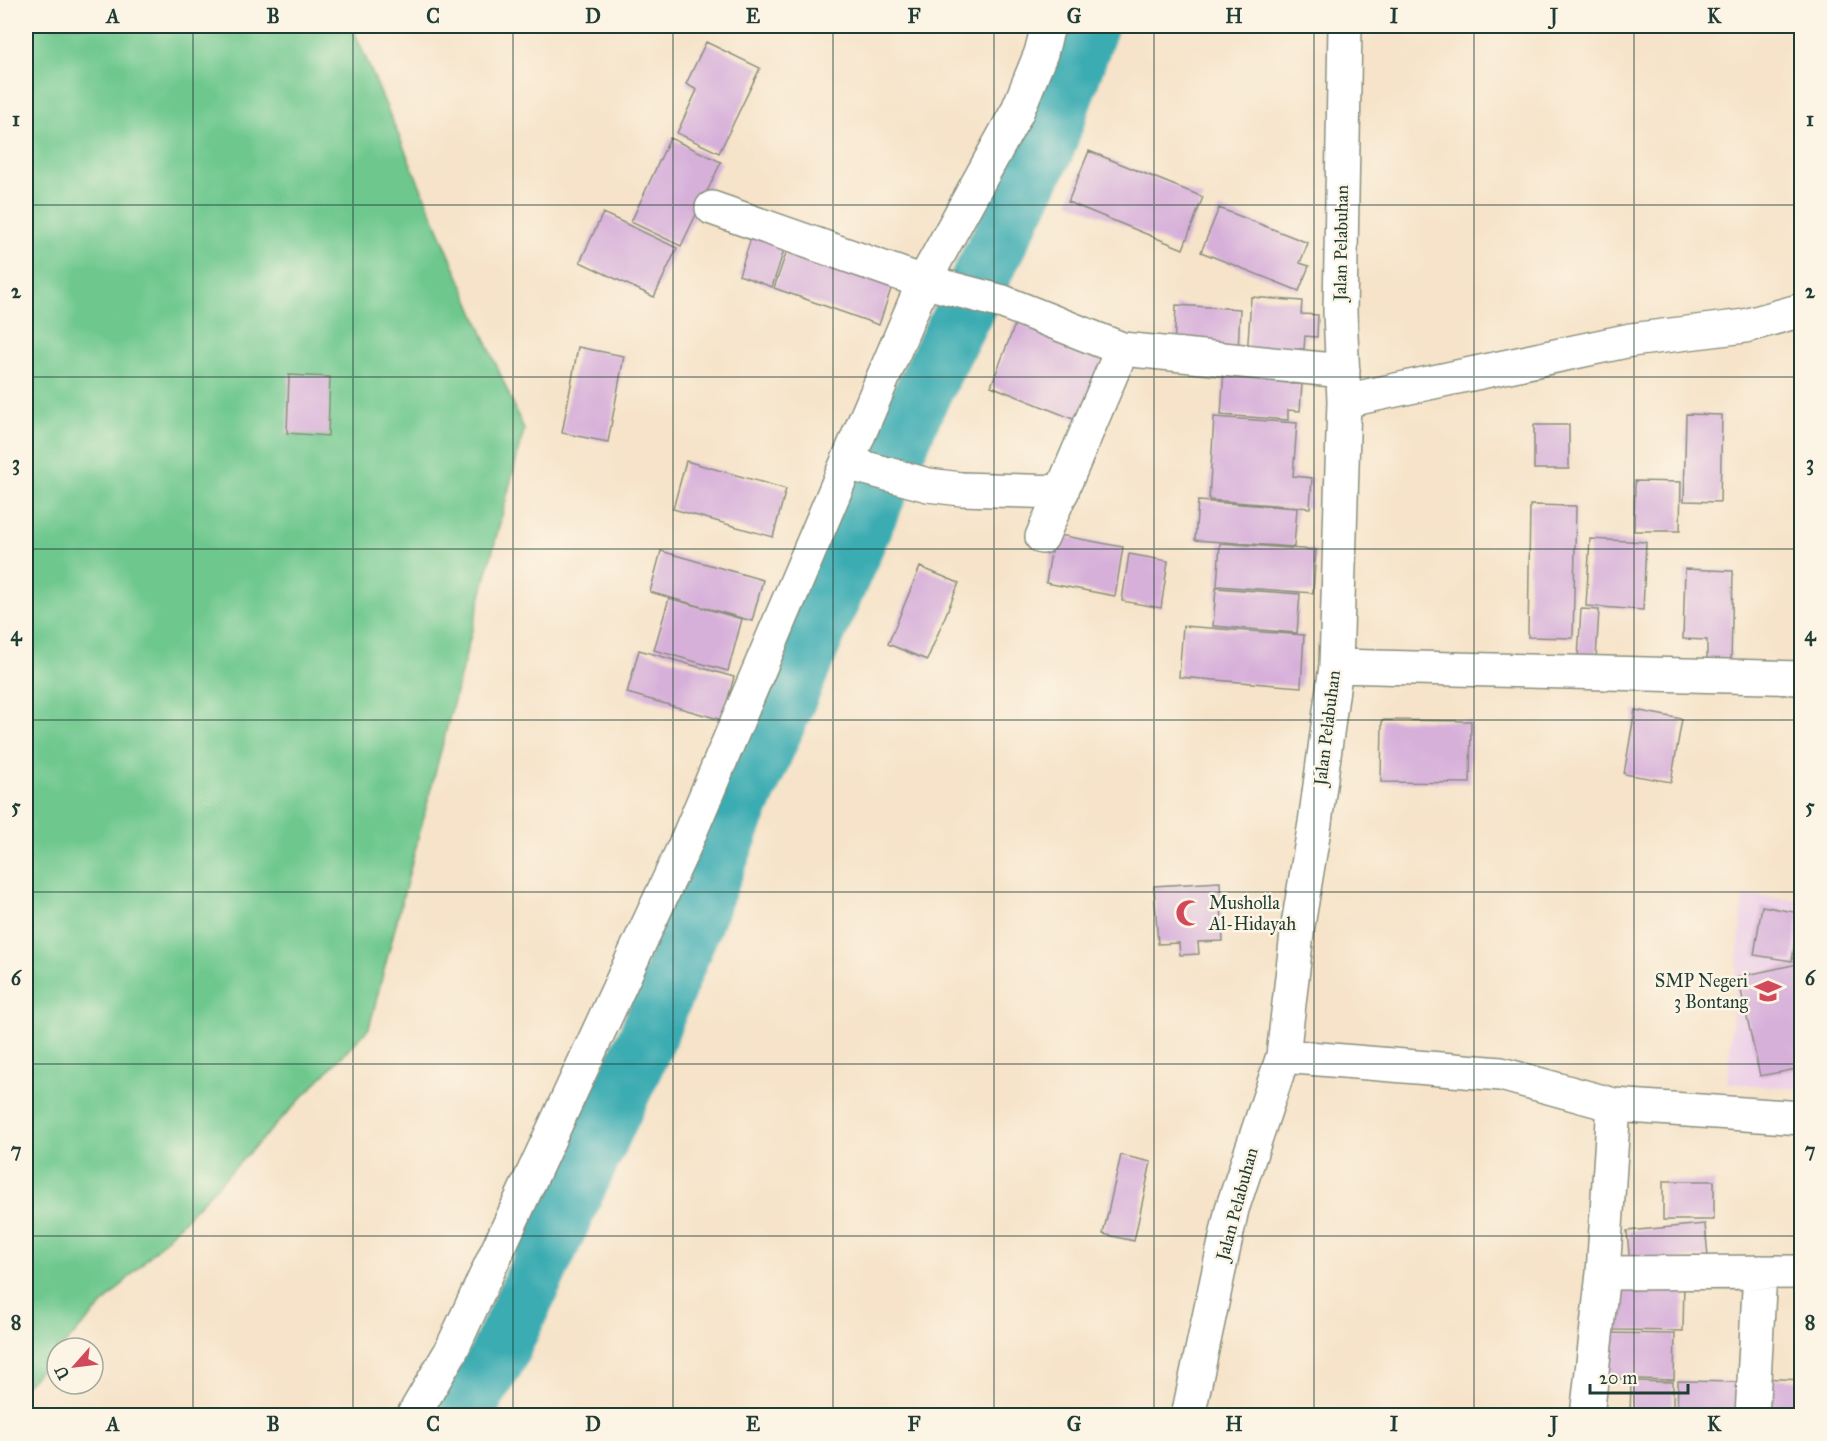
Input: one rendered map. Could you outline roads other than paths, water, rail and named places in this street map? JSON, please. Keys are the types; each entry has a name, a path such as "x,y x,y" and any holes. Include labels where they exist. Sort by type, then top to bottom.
{"street":[{"path":"413,1416 451,1351 861,467 937,285 1017,112 1041,53 1048,26"},
{"name":"Jalan Pelabuhan","path":"1188,1416 1232,1209 1283,1056 1298,925 1315,823 1336,666 1343,386 1340,312 1345,26"},
{"path":"712,208 937,285 1003,302 1122,349 1343,386 1631,340 1745,326 1802,310"},
{"path":"1042,537 1122,349"},
{"path":"861,467 928,485 960,489 1062,492"},
{"path":"1336,666 1802,678"},
{"path":"1283,1056 1501,1074 1614,1106 1802,1119"},
{"path":"1587,1416 1603,1273 1614,1106"},
{"path":"1752,1416 1760,1272"},
{"path":"1603,1273 1802,1272"}],"waterway":[{"path":"462,1416 496,1360 647,1038 739,809 916,406 1045,150 1089,26"}],"place":[{"name":"Musholla Al-Hidayah","path":"1189,913"},
{"name":"SMP Negeri 3 Bontang","path":"1768,991"}]}
